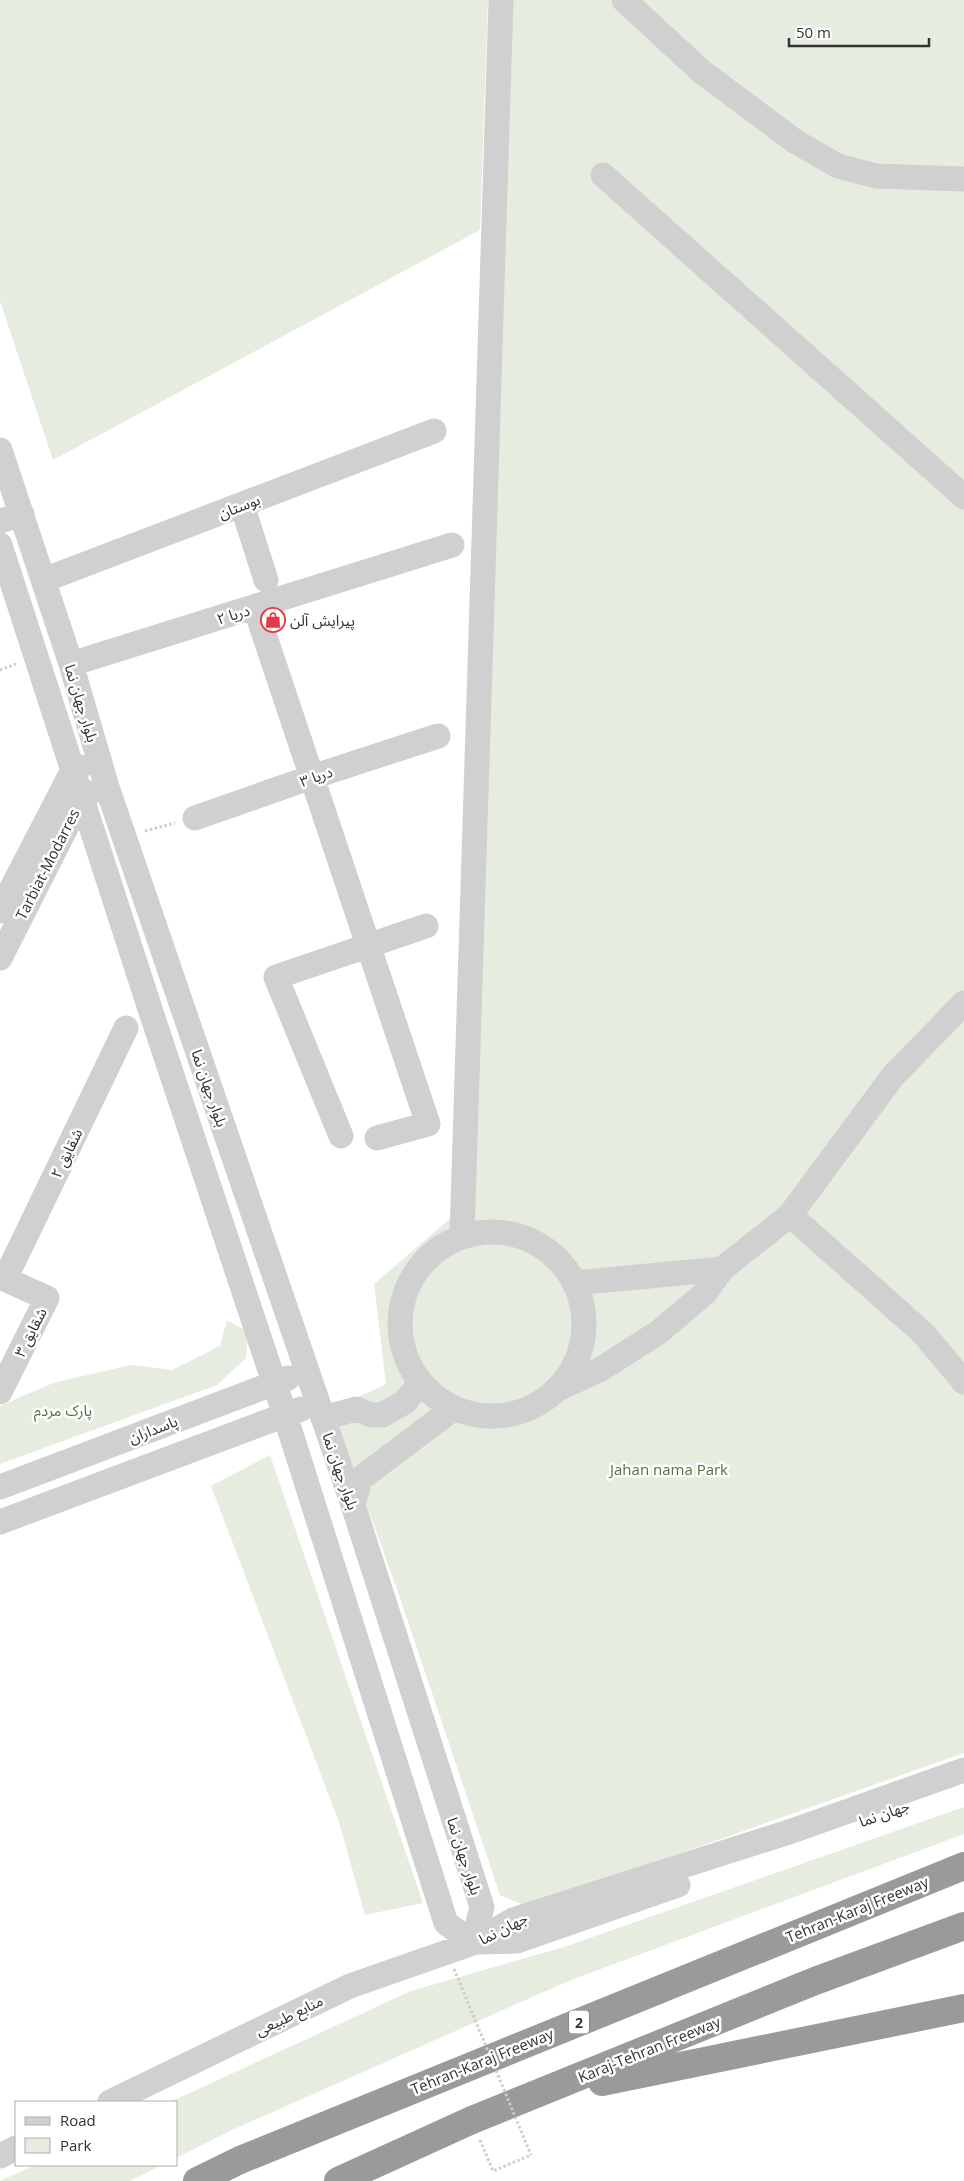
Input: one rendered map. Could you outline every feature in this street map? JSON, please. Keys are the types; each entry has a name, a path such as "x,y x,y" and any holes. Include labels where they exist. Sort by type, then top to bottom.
{"highway":[{"name":"Tehran-Karaj Freeway","path":"197,2181 240,2160 964,1866"},
{"name":"Karaj-Tehran Freeway","path":"338,2181 472,2120 815,1981 964,1926"},
{"path":"536,2095 964,2008"}],"street":[{"path":"462,1236 501,0"},
{"path":"624,0 702,72 796,142 838,166 876,176 964,179"},
{"path":"603,175 964,497"},
{"name":"بوستان","path":"44,580 434,431"},
{"name":"بلوار جهان نما","path":"0,450 11,517 44,580 123,836 352,1505 482,1908 473,1943 446,1923 285,1415 0,545"},
{"path":"242,505 266,580"},
{"name":"دریا ۲","path":"71,664 452,545"},
{"path":"255,607 428,1124 377,1138"},
{"name":"دریا ۳","path":"195,818 438,736"},
{"path":"73,770 99,759"},
{"name":"Tarbiat-Modarres","path":"0,912 73,770"},
{"path":"82,796 107,787"},
{"name":"Tarbiat-Modarres","path":"0,958 82,796"},
{"path":"341,1136 276,977 426,926"},
{"path":"556,1390 573,1367 583,1340 583,1311 575,1283 560,1261 539,1244 515,1234 488,1231 462,1236 439,1247 420,1265 407,1286 402,1303 400,1311 400,1336 407,1361 420,1383 436,1398 454,1408 480,1416 508,1415 534,1406 556,1390 600,1370 659,1332 705,1293 722,1269 790,1215 893,1076 964,1003"},
{"name":"شقایق ۲","path":"3,1278 126,1028"},
{"path":"790,1215 923,1333 964,1382"},
{"path":"575,1283 722,1269"},
{"name":"شقایق ۳","path":"0,1392 47,1298 3,1278"},
{"name":"پاسداران","path":"0,1487 307,1371"},
{"path":"0,1522 285,1415 320,1410 356,1409 371,1415 382,1415 405,1402 420,1383"},
{"path":"352,1505 360,1479 454,1408"},
{"name":"جهان نما","path":"473,1943 513,1920 792,1831 964,1770"},
{"name":"جهان نما","path":"473,1943 517,1941 964,1785"},
{"name":"منابع طبیعی","path":"112,2101 350,1986 473,1943"},
{"path":"0,2156 15,2148"}],"path":[{"path":"123,836 195,818"},
{"path":"454,1970 531,2155 493,2171 472,2120"}],"green space":[{"path":"0,0 488,0 480,230 53,460 0,301"},
{"name":"Jahan nama Park","path":"502,0 964,0 964,1753 528,1907 500,1895 398,1592 332,1409 386,1384 374,1284 473,1199"},
{"name":"پارک مردم","path":"227,1320 248,1332 246,1358 217,1385 0,1464 0,1406 53,1383 131,1365 172,1370 220,1346"},
{"path":"270,1455 423,1903 365,1915 339,1822 211,1486"},
{"path":"964,1807 964,1834 571,1980 234,2129 178,2157 178,2101 172,2101 411,1991 564,1947"},
{"path":"33,2166 160,2166 130,2181 0,2181"}],"place":[{"name":"پیرایش آلن","path":"273,620"}]}
